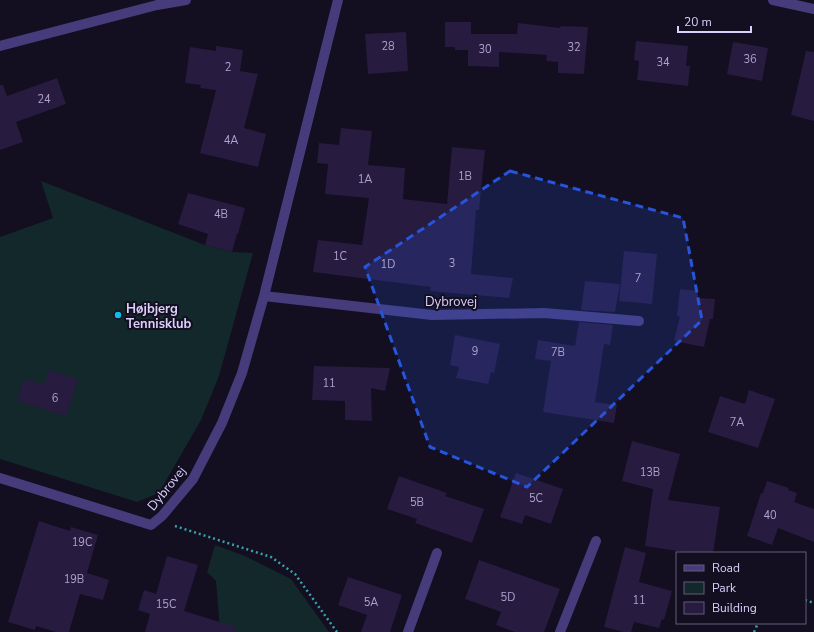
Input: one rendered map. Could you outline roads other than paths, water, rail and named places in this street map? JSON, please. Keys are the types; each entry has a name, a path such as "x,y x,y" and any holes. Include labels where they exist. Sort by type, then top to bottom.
{"street":[{"path":"0,46 157,5 186,0"},
{"name":"Dybrovej","path":"0,478 151,525 162,516 193,479 222,423 242,373 264,296 338,0"},
{"path":"773,0 814,9"},
{"name":"Dybrovej","path":"264,296 432,315 544,312 639,321"},
{"path":"560,632 596,541"},
{"path":"408,632 437,553"}],"place":[{"name":"Højbjerg Tennisklub","path":"118,315"}]}
